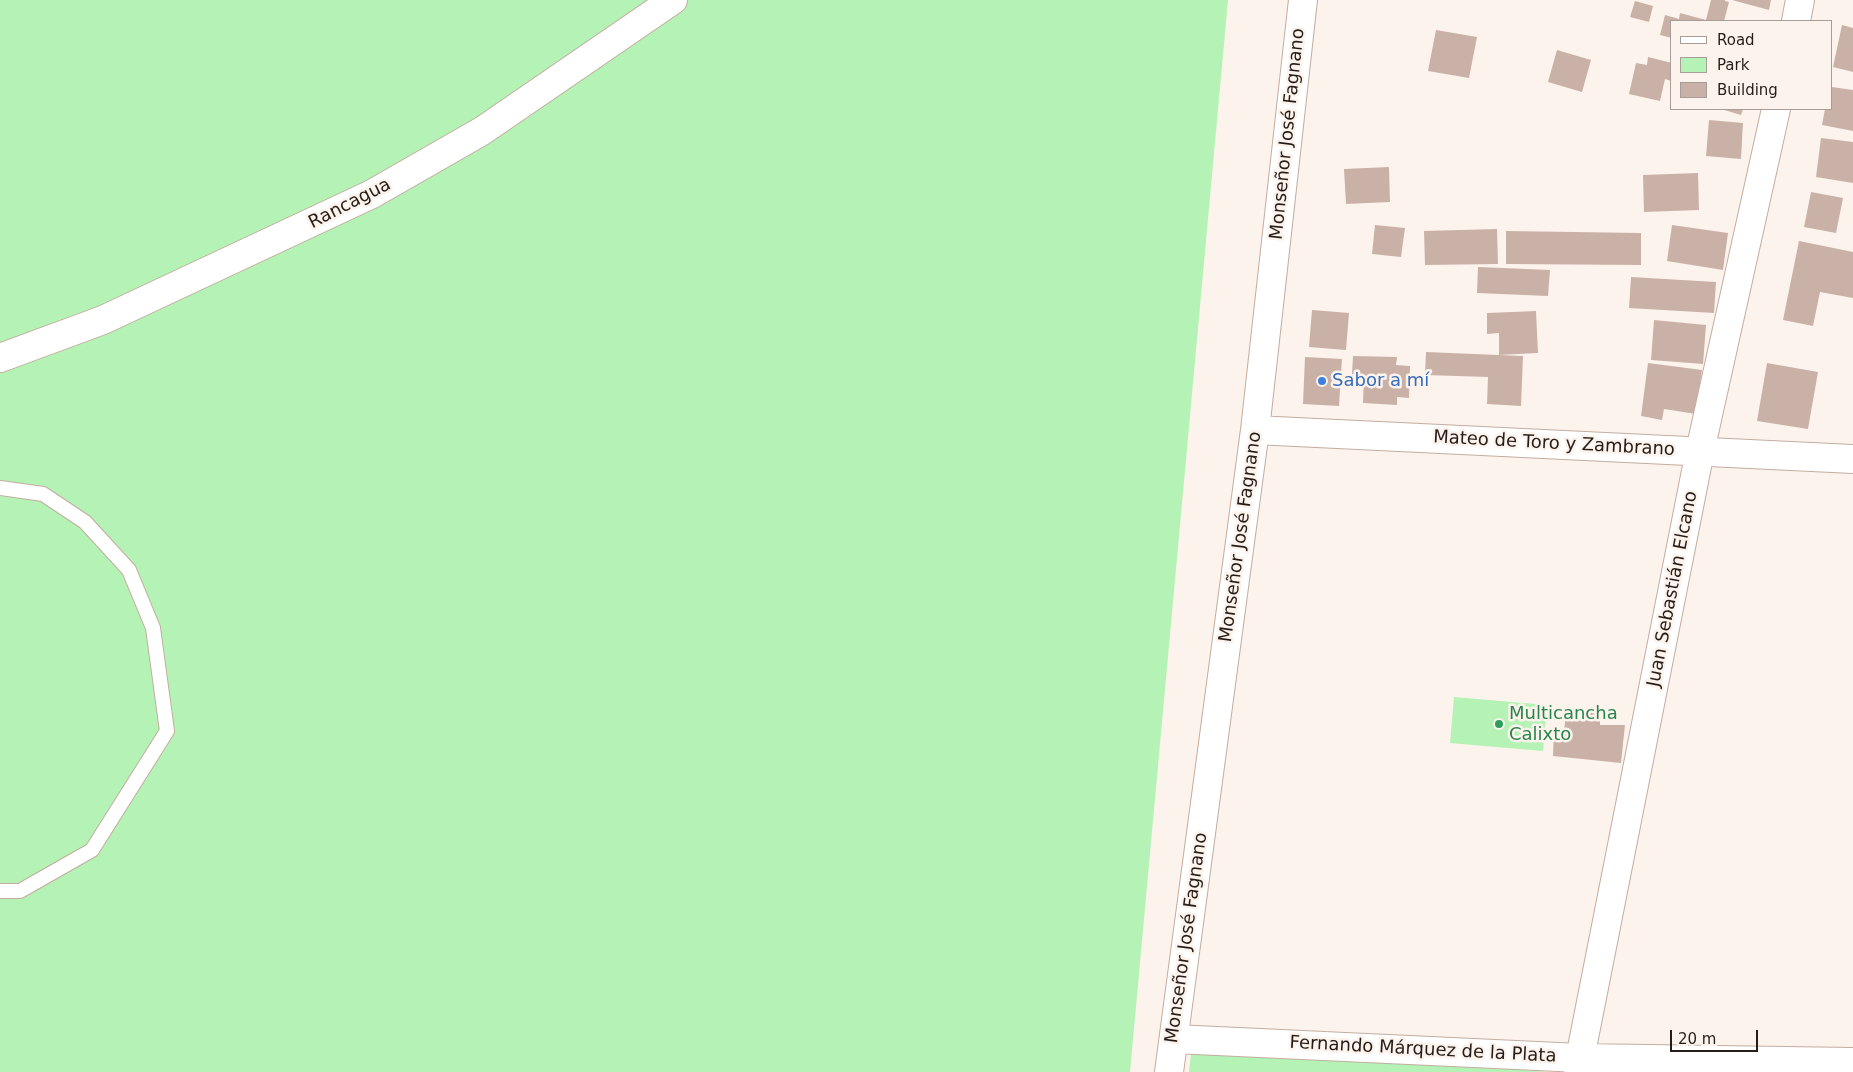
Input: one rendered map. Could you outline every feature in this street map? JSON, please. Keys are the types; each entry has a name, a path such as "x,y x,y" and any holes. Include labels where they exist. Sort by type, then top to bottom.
{"street":[{"name":"Rancagua","path":"0,358 103,320 372,194 482,130 673,0"},
{"name":"Monseñor José Fagnano","path":"1170,1072 1255,430 1303,0"},
{"path":"1796,20 1800,0"},
{"name":"Juan Sebastián Elcano","path":"1579,1065 1700,451 1776,110"},
{"name":"Mateo de Toro y Zambrano","path":"1255,430 1853,459"},
{"name":"Fernando Márquez de la Plata","path":"1174,1039 1579,1065 1853,1062"}],"lane":[{"path":"0,488 42,494 85,522 129,570 154,628 167,730 92,850 20,891 0,892"}],"green space":[{"path":"0,0 1228,0 1130,1072 0,1072"},
{"name":"Multicancha Calixto","path":"1454,697 1547,705 1543,751 1450,743"},
{"path":"1192,1044 1549,1072 1189,1072"}],"building":[{"path":"1711,0 1725,0 1729,2 1724,20 1706,20"},
{"path":"1732,0 1771,0 1769,10"},
{"path":"1635,1 1653,6 1649,22 1630,17"},
{"path":"1680,13 1706,20 1670,20 1670,38 1660,35 1665,15 1679,19"},
{"path":"1842,25 1853,28 1853,72 1833,67"},
{"path":"1436,30 1477,37 1469,78 1428,71"},
{"path":"1557,50 1591,60 1582,92 1548,82"},
{"path":"1648,57 1670,62 1670,81 1665,79 1660,101 1629,94 1636,63 1647,65"},
{"path":"1833,87 1853,90 1853,131 1822,125 1825,110 1833,110"},
{"path":"1724,110 1743,110 1741,115"},
{"path":"1709,120 1743,123 1741,159 1706,156"},
{"path":"1821,138 1853,142 1853,183 1816,177"},
{"path":"1389,167 1390,202 1346,204 1344,169"},
{"path":"1698,173 1699,210 1644,212 1643,175"},
{"path":"1811,192 1843,198 1836,233 1804,227"},
{"path":"1375,225 1405,228 1401,257 1372,254"},
{"path":"1672,225 1728,233 1723,270 1667,261"},
{"path":"1497,229 1498,264 1425,265 1424,231"},
{"path":"1506,231 1641,233 1641,265 1506,264"},
{"path":"1799,241 1853,252 1853,298 1820,292 1813,326 1783,320"},
{"path":"1478,267 1550,270 1548,296 1477,293"},
{"path":"1631,277 1716,282 1714,313 1629,308"},
{"path":"1312,310 1349,313 1346,350 1309,347"},
{"path":"1536,311 1538,353 1499,355 1499,333 1487,334 1487,313"},
{"path":"1654,320 1706,325 1703,364 1651,360"},
{"path":"1426,352 1523,356 1521,406 1487,404 1488,377 1425,375"},
{"path":"1353,356 1397,357 1396,365 1410,366 1409,398 1397,397 1397,405 1363,403 1364,374 1352,374"},
{"name":"Sabor a mí","path":"1305,357 1342,359 1339,406 1303,404"},
{"path":"1648,363 1702,370 1696,414 1664,409 1662,420 1641,416"},
{"path":"1767,363 1818,372 1808,429 1757,421"},
{"path":"1567,708 1600,710 1600,725 1625,725 1621,763 1553,756 1554,730 1564,730"}],"place":[{"name":"Sabor a mí","path":"1322,381"},
{"name":"Multicancha Calixto","path":"1499,724"}]}
